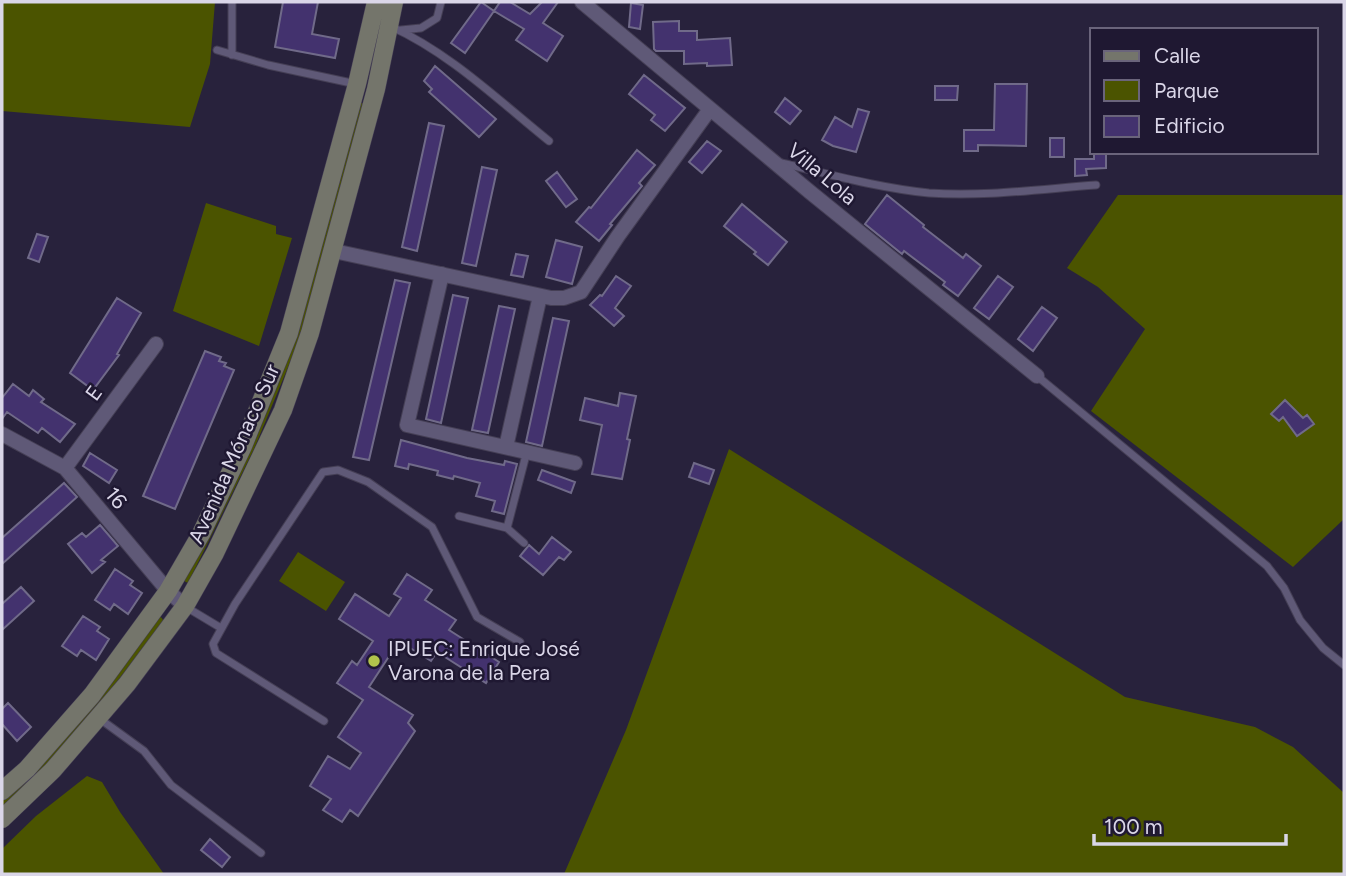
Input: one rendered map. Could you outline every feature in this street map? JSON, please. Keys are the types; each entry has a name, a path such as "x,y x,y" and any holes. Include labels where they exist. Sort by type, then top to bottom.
{"main road":[{"name":"Avenida Mónaco Sur","path":"2,791 27,769 92,695 168,591 201,534 243,446 289,332 376,2"},
{"name":"Avenida Mónaco Sur","path":"2,819 53,770 100,718 185,606 215,554 283,411 310,333 395,28 394,2"},
{"path":"372,21 395,28"},
{"path":"356,84 376,89"}],"street":[{"name":"Villa Lola","path":"582,2 1037,376"},
{"path":"334,251 540,296 564,298 581,292 710,109"},
{"path":"442,274 407,425 575,463"},
{"path":"506,447 540,296"},
{"name":"E","path":"65,467 156,344"},
{"name":"16","path":"2,434 65,467 168,591 185,606"}],"lane":[{"path":"232,2 232,55"},
{"path":"395,28 421,28 437,18 441,2"},
{"path":"395,28 415,37 442,55 549,141"},
{"path":"217,50 356,84"},
{"path":"773,161 903,190 932,193 971,194 1096,185"},
{"path":"1037,376 1267,566 1284,587 1300,620 1322,648 1344,665"},
{"path":"507,528 527,451"},
{"path":"324,721 216,653 212,644 235,604 323,472 338,470 368,482 432,527 477,617 520,642"},
{"path":"459,516 507,528 524,544"},
{"path":"185,606 222,628"},
{"path":"100,718 144,751 172,785 261,853"}],"green space":[{"path":"2,2 215,2 210,64 190,127 2,111"},
{"path":"361,103 365,103 301,336 254,449 188,583 184,581 297,333"},
{"path":"1118,195 1344,195 1344,519 1293,567 1091,411 1145,329 1098,287 1067,268"},
{"path":"206,203 276,226 276,234 292,238 259,346 173,311"},
{"path":"729,449 1125,697 1255,727 1293,747 1344,793 1344,874 564,874 626,730"},
{"path":"298,552 345,582 326,611 279,581"},
{"path":"160,616 164,621 88,719 47,766 2,809 2,800 33,772"},
{"path":"87,776 102,782 164,874 2,874 2,849 36,816"}],"building":[{"path":"283,2 318,2 312,34 339,39 335,58 275,47"},
{"path":"481,2 494,11 465,53 451,43"},
{"path":"500,2 510,2 530,14 542,2 558,2 543,23 563,36 547,61 516,40 524,29 494,11"},
{"path":"631,3 643,5 640,29 629,27"},
{"path":"679,21 679,31 697,31 697,40 730,38 732,65 684,64 684,51 656,51 653,22"},
{"path":"435,66 496,119 479,137 429,92 432,89 424,81"},
{"path":"644,75 685,108 665,131 651,120 655,115 629,94"},
{"path":"995,84 1027,84 1026,146 978,145 978,151 964,151 964,130 994,130"},
{"path":"935,86 958,86 957,100 935,100"},
{"path":"785,98 801,111 790,124 775,112"},
{"path":"858,109 869,112 856,152 822,140 835,117 852,127"},
{"path":"429,123 444,126 417,251 402,247"},
{"path":"1050,138 1064,138 1064,157 1050,157"},
{"path":"707,141 721,151 702,173 689,162"},
{"path":"637,150 655,165 639,183 642,186 599,241 576,222 591,208"},
{"path":"1094,154 1106,154 1106,168 1086,169 1087,175 1075,176 1075,159 1094,159"},
{"path":"482,167 497,170 476,266 462,263"},
{"path":"557,172 577,199 566,207 546,181"},
{"path":"887,195 963,258 966,254 981,266 958,296 943,285 945,282 904,251 902,254 865,224"},
{"path":"742,204 787,242 768,265 724,226"},
{"path":"37,234 48,237 39,262 28,258"},
{"path":"556,240 582,247 572,284 546,277"},
{"path":"516,254 528,256 523,277 511,275"},
{"path":"616,276 631,286 615,308 624,316 614,326 590,305 602,296"},
{"path":"998,276 1013,287 989,319 974,308"},
{"path":"395,280 410,283 369,460 353,457"},
{"path":"453,295 468,298 441,423 426,419"},
{"path":"117,298 141,313 117,354 119,355 93,390 70,373"},
{"path":"499,306 515,309 488,433 472,430"},
{"path":"1042,307 1057,318 1033,351 1018,339"},
{"path":"553,318 569,321 542,446 526,442"},
{"path":"205,351 221,357 219,361 226,363 224,366 234,370 175,509 143,496"},
{"path":"13,384 29,396 33,390 44,399 41,402 75,424 60,442 42,428 38,433 7,412 2,419 2,398"},
{"path":"620,393 636,396 622,479 592,474 602,425 580,420 585,398 618,406"},
{"path":"1285,400 1303,418 1307,415 1314,424 1297,436 1283,417 1279,421 1271,414"},
{"path":"401,440 467,458 504,465 505,461 517,464 504,514 492,511 495,501 476,496 480,483 454,476 453,479 437,475 438,471 409,464 408,469 395,466"},
{"path":"90,453 117,470 109,483 83,466"},
{"path":"694,463 714,470 709,484 689,477"},
{"path":"542,470 575,482 571,493 538,480"},
{"path":"64,483 77,497 2,564 2,538"},
{"path":"100,525 118,546 101,560 105,562 92,573 68,544 82,533 86,537"},
{"path":"552,537 571,552 564,560 559,557 543,575 520,556 529,545 539,554"},
{"path":"115,569 133,581 130,585 142,593 128,614 114,604 110,610 95,600"},
{"path":"407,574 432,590 425,600 456,620 449,630 499,662 486,683 437,652 431,661 399,641 369,687 413,715 408,723 415,731 358,816 350,810 342,822 323,810 331,799 310,786 328,756 350,769 361,753 338,737 363,700 337,683 352,661 357,665 373,641 339,619 355,594 389,616 401,598 394,594"},
{"path":"21,587 34,601 2,630 2,604"},
{"path":"83,616 100,627 97,631 109,639 96,660 81,650 77,656 62,646"},
{"path":"8,703 31,727 17,741 2,724 2,709"},
{"path":"210,839 230,857 222,867 201,850"}],"place":[{"name":"IPUEC: Enrique José Varona de la Pera","path":"374,661"}]}
